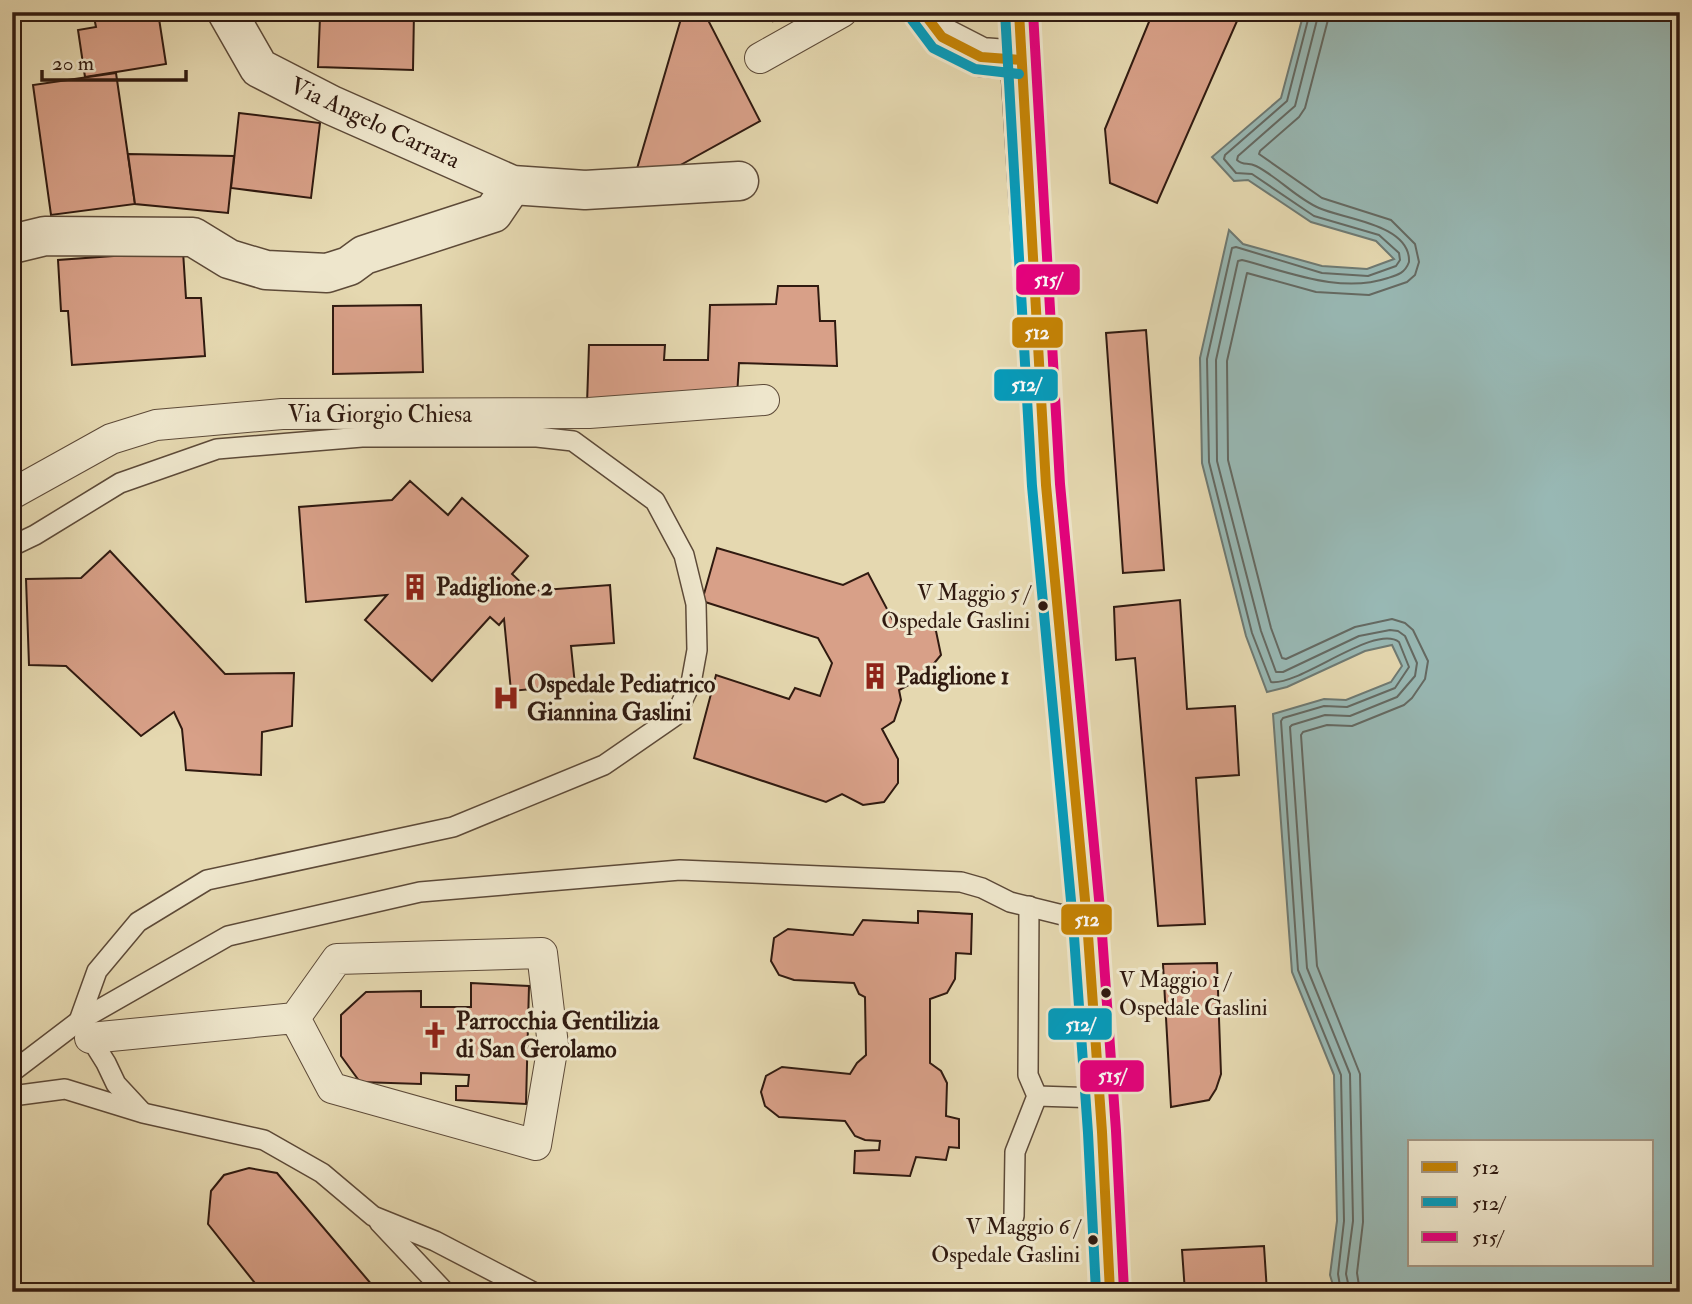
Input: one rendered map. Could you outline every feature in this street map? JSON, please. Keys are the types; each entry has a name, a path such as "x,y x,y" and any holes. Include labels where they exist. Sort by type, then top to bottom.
{"main road":[{"path":"1019,12 1046,485 1087,920 1110,1292"}],"street":[{"name":"Via Angelo Carrara","path":"227,12 259,68 331,105 513,185 586,190 739,181"},
{"path":"760,58 842,12"},
{"path":"923,12 942,37 981,57 1020,60"},
{"path":"12,244 45,236 192,237 229,259 266,270 327,273 349,266 364,255 493,213 513,185"},
{"name":"Via Giorgio Chiesa","path":"12,494 111,439 156,425 282,414 589,413 764,400"},
{"path":"542,953 553,1045 536,1144 332,1088 295,1018 337,959 542,953"},
{"path":"85,1030 295,1018"}],"lane":[{"path":"12,546 120,483 218,449 362,437 537,437 573,442 655,501 684,555 696,604 695,661 691,682 675,716 604,765 453,827 207,880 138,922 97,971 85,1030 116,1084 143,1112"},
{"path":"12,1072 85,1030 228,936 420,892 680,870 961,882 982,888 1010,902 1087,920"},
{"path":"1014,1216 1015,1152 1037,1096 1028,1075 1029,906"},
{"path":"12,1096 65,1089 143,1112 264,1140 322,1173 373,1216 445,1292"},
{"path":"1037,1096 1100,1098"},
{"path":"373,1216 435,1241 533,1292"}],"water":[{"path":"1304,12 1680,12 1680,1292 1335,1292 1330,1275 1337,1221 1334,1075 1292,972 1273,714 1324,699 1346,700 1391,682 1402,666 1392,645 1365,651 1287,687 1267,692 1246,636 1202,463 1200,358 1229,230 1243,244 1322,266 1367,269 1394,259 1376,241 1311,222 1248,180 1234,181 1212,157 1281,98"}],"building":[{"path":"93,12 158,12 166,64 85,77 78,30 96,27"},
{"path":"330,12 414,12 413,70 318,67 320,17 330,17"},
{"path":"683,12 707,18 760,121 657,178 636,172"},
{"path":"768,12 788,12 773,21"},
{"path":"1153,12 1241,12 1157,203 1110,183 1105,129"},
{"path":"116,73 135,204 51,215 33,85"},
{"path":"239,113 320,123 311,198 231,188"},
{"path":"128,154 234,156 228,213 135,204"},
{"path":"183,251 186,298 201,298 205,356 72,365 68,311 61,311 58,260"},
{"path":"778,286 818,286 820,321 835,321 837,366 739,363 737,397 587,404 589,345 665,345 664,360 708,360 710,305 776,304"},
{"path":"421,305 423,372 333,374 333,306"},
{"path":"1146,330 1164,570 1123,573 1106,333"},
{"name":"Padiglione 2","path":"410,481 448,515 462,498 528,556 512,574 530,591 610,585 614,643 571,646 575,685 511,691 504,619 499,625 490,617 432,681 365,620 387,595 306,602 299,507 392,500"},
{"name":"Padiglione 1","path":"717,548 843,585 868,573 897,628 926,624 936,631 941,655 922,678 899,690 901,700 894,721 882,729 898,759 898,783 884,802 863,805 842,794 826,802 694,758 716,675 789,699 795,688 820,696 832,663 818,638 702,601"},
{"path":"110,551 225,674 294,673 292,726 262,732 261,775 186,770 182,729 174,712 141,736 66,666 29,665 26,579 81,578"},
{"path":"1180,600 1187,709 1235,706 1239,775 1196,778 1205,924 1158,926 1135,658 1116,660 1114,607"},
{"path":"918,911 972,914 971,954 956,953 955,979 947,993 930,999 930,1063 941,1071 947,1083 946,1116 959,1119 959,1148 949,1147 946,1160 916,1157 910,1176 854,1173 855,1151 879,1150 880,1141 855,1136 845,1121 779,1117 765,1106 761,1092 766,1076 782,1067 850,1074 866,1055 865,997 859,994 854,983 794,980 779,975 771,961 774,938 788,929 853,935 863,920 918,923"},
{"path":"1217,963 1221,1074 1209,1100 1171,1107 1163,964"},
{"name":"Parrocchia Gentilizia di San Gerolamo","path":"471,983 529,986 526,1104 456,1100 456,1086 468,1086 469,1075 421,1073 421,1084 360,1082 341,1056 341,1015 366,992 421,991 421,1007 471,1007"},
{"path":"249,1168 277,1173 378,1292 262,1292 208,1224 211,1191 224,1175"},
{"path":"1264,1246 1267,1292 1185,1292 1182,1250"}],"transit line":[{"name":"512","path":"923,12 942,37 981,57 1020,60"},
{"name":"512/","path":"1005,12 1032,486 1073,922 1096,1292"},
{"name":"512","path":"1019,12 1046,485 1087,921 1110,1292"},
{"name":"515/","path":"1033,12 1060,484 1101,920 1124,1291"},
{"name":"512/","path":"912,20 933,48 975,69 1019,74"}],"place":[{"name":"Padiglione 2","path":"415,587"},
{"name":"V Maggio 5 / Ospedale Gaslini","path":"1043,606"},
{"name":"Padiglione 1","path":"875,676"},
{"name":"Ospedale Pediatrico Giannina Gaslini","path":"506,698"},
{"name":"V Maggio 1 / Ospedale Gaslini","path":"1106,993"},
{"name":"Parrocchia Gentilizia di San Gerolamo","path":"435,1035"},
{"name":"V Maggio 6 / Ospedale Gaslini","path":"1093,1240"}]}
